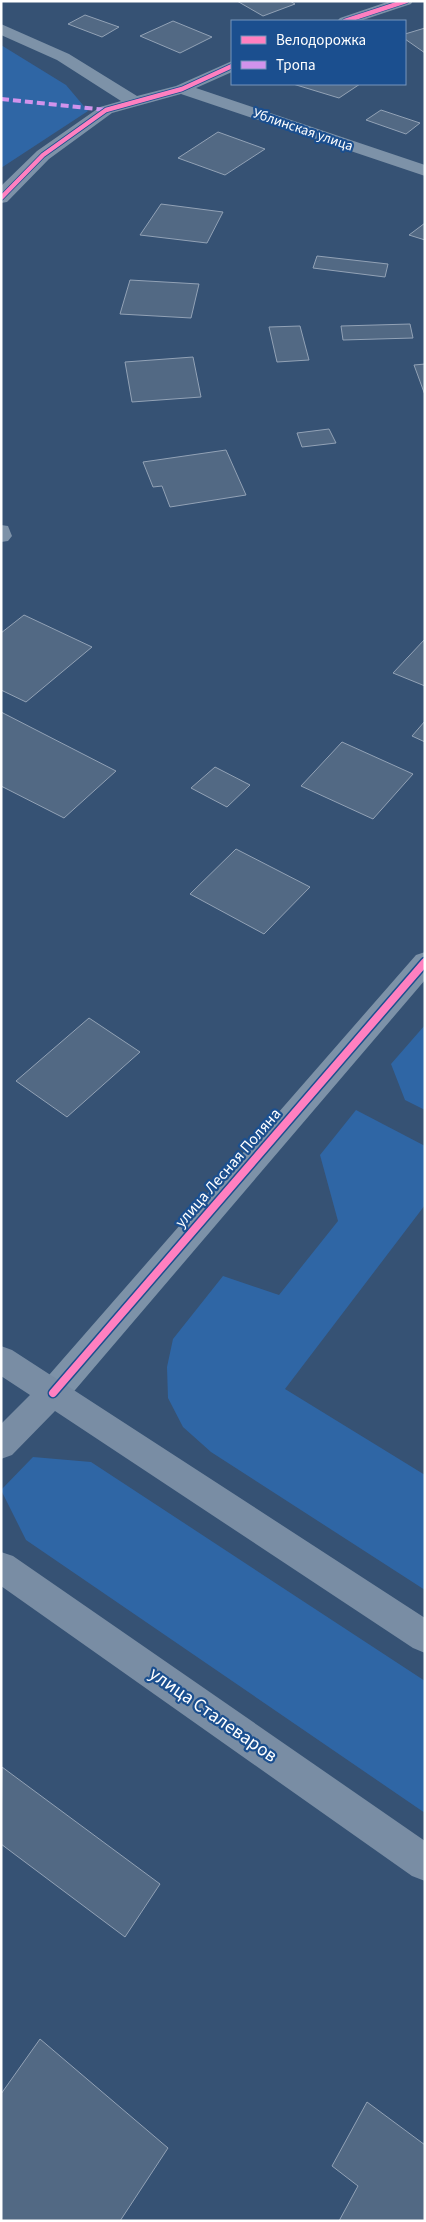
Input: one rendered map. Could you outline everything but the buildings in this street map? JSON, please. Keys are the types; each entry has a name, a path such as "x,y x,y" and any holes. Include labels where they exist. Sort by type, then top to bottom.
{"main road":[{"path":"1,1359 425,1637"},
{"path":"1,1445 53,1393"},
{"name":"улица Сталеваров","path":"1,1567 425,1862"}],"street":[{"path":"348,20 406,1"},
{"path":"1,29 63,57 133,101"},
{"path":"1,198 43,155 106,110 182,89 231,66"},
{"name":"Ублинская улица","path":"182,89 425,171"},
{"name":"улица Лесная Поляна","path":"53,1393 425,962"}],"shaded area":[{"path":"1,45 66,85 88,111 1,168"},
{"path":"425,1025 425,1110 405,1100 391,1064"},
{"path":"356,1110 425,1146 425,1205 285,1389 425,1475 425,1590 211,1452 183,1427 168,1398 167,1367 173,1339 223,1276 279,1295 338,1221 320,1155"},
{"path":"33,1457 91,1462 425,1681 425,1813 26,1540 1,1490"}],"marked path":[{"path":"1,99 106,110"}],"cycle path":[{"path":"348,20 406,1"},
{"path":"1,198 43,155 106,110 182,89 231,66"},
{"path":"53,1393 425,962"}]}
